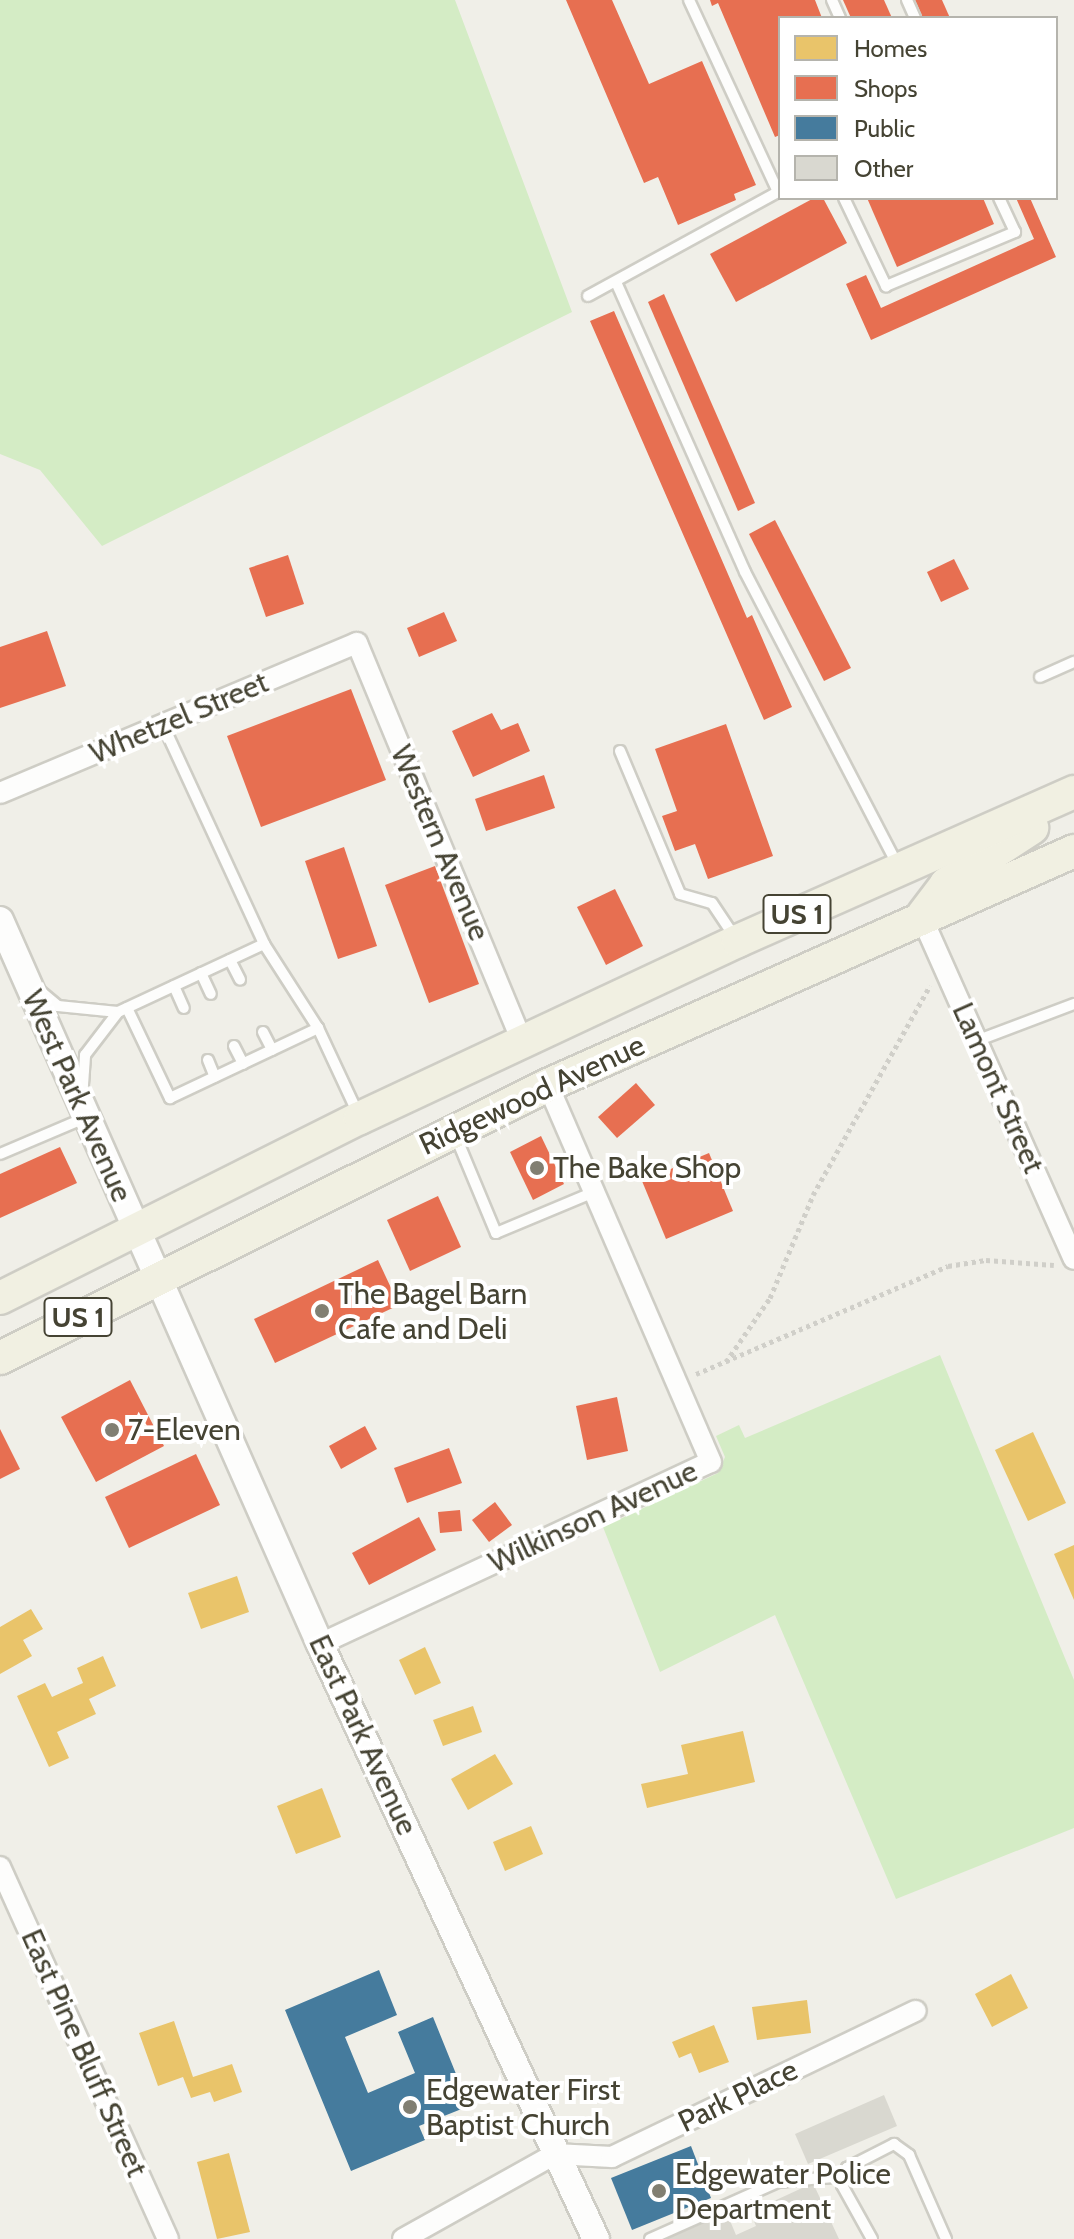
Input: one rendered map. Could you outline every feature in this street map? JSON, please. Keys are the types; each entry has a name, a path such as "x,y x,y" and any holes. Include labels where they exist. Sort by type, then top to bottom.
{"main road":[{"name":"Ridgewood Avenue","path":"0,1298 360,1118 738,941 1072,793"},
{"path":"922,918 946,884 1048,817 1072,793"},
{"name":"Ridgewood Avenue","path":"0,1358 156,1277 548,1085 1074,851"}],"street":[{"name":"Whetzel Street","path":"0,793 357,643"},
{"name":"Western Avenue","path":"357,643 523,1043"},
{"name":"Lamont Street","path":"922,918 1067,1263"},
{"name":"West Park Avenue","path":"0,920 135,1229"},
{"name":"Wilkinson Avenue","path":"320,1644 711,1462 548,1085"},
{"name":"East Park Avenue","path":"135,1229 320,1644 596,2239"},
{"name":"East Pine Bluff Street","path":"0,1867 168,2239"},
{"name":"Park Place","path":"555,2154 612,2157 916,2011"},
{"path":"403,2239 555,2154"}],"lane":[{"path":"689,0 778,189"},
{"path":"588,296 778,192"},
{"path":"845,200 886,286 1015,232 1000,200"},
{"path":"616,282 745,572 899,868"},
{"path":"1040,677 1074,662"},
{"path":"163,725 264,944 318,1028 360,1118"},
{"path":"620,751 680,894 712,903 738,941"},
{"path":"0,1154 87,1118 85,1055 123,1010 264,944"},
{"path":"230,960 240,980"},
{"path":"201,973 211,994"},
{"path":"26,979 58,1006 123,1010"},
{"path":"174,986 184,1008"},
{"path":"976,1041 1074,1004"},
{"path":"123,1010 170,1098 318,1028"},
{"path":"263,1032 272,1050"},
{"path":"234,1046 243,1064"},
{"path":"208,1060 215,1077"},
{"path":"453,1131 496,1233 594,1192"},
{"path":"872,2239 842,2185 845,2176 860,2160 894,2144 909,2155 946,2239"},
{"path":"650,2239 743,2194 808,2176 845,2176"}],"path":[{"path":"726,1362 770,1298 813,1195 942,964"},
{"path":"676,1381 948,1266 1032,1260 1067,1263"}],"green space":[{"path":"0,0 455,0 572,312 102,546 40,470 0,454"},
{"path":"940,1355 1074,1680 1074,1828 896,1899 775,1615 660,1672 603,1527 718,1473 725,1457 716,1436 739,1425 745,1438"}],"building: Homes":[{"path":"1033,1432 1066,1503 1028,1521 995,1450"},
{"path":"1074,1545 1074,1600 1054,1554"},
{"path":"237,1576 249,1612 201,1629 188,1593"},
{"path":"31,1609 43,1629 23,1640 32,1656 0,1674 0,1627"},
{"path":"425,1647 441,1683 415,1695 399,1660"},
{"path":"103,1656 116,1686 89,1699 96,1714 57,1732 69,1758 49,1767 17,1696 45,1683 52,1697 83,1683 77,1668"},
{"path":"473,1706 482,1732 443,1746 433,1720"},
{"path":"743,1731 755,1782 647,1808 641,1784 688,1774 681,1745"},
{"path":"495,1754 513,1784 468,1810 451,1779"},
{"path":"322,1788 341,1837 296,1854 277,1806"},
{"path":"531,1826 543,1854 505,1871 493,1842"},
{"path":"1011,1974 1028,2008 992,2027 975,1994"},
{"path":"807,2000 811,2033 757,2040 752,2007"},
{"path":"174,2021 193,2077 232,2064 242,2092 214,2102 210,2092 191,2098 183,2077 158,2086 139,2033"},
{"path":"714,2025 729,2062 699,2073 691,2053 679,2058 672,2042"},
{"path":"229,2153 250,2232 217,2239 197,2162"}],"building: Shops":[{"path":"566,0 612,0 649,84 702,61 756,185 734,194 736,200 678,225 658,177 644,183"},
{"path":"710,0 815,0 821,16 778,16 778,136 775,137 718,3 712,6"},
{"path":"843,0 884,0 891,16 850,16"},
{"path":"915,0 942,0 949,16 922,16"},
{"path":"810,200 824,200 847,243 736,302 710,254"},
{"path":"868,200 984,200 994,224 897,267"},
{"path":"1017,200 1031,200 1056,257 871,340 846,284 866,275 881,308 1034,239"},
{"path":"664,294 755,503 738,511 648,302"},
{"path":"614,311 747,618 752,615 792,707 764,720 590,321"},
{"path":"775,520 851,668 824,681 749,534"},
{"path":"288,555 304,604 266,617 249,568"},
{"path":"954,559 969,589 941,602 927,572"},
{"path":"444,612 457,641 419,657 407,628"},
{"path":"47,631 66,686 0,708 0,647"},
{"path":"351,689 386,780 261,827 227,736"},
{"path":"492,713 501,730 518,723 530,751 473,777 452,731"},
{"path":"726,724 773,856 708,879 695,844 675,851 662,816 677,811 655,749"},
{"path":"544,775 555,808 486,831 475,799"},
{"path":"344,847 377,946 338,959 305,861"},
{"path":"435,866 479,984 429,1003 385,885"},
{"path":"615,889 643,946 606,965 577,907"},
{"path":"636,1083 655,1105 617,1138 598,1117"},
{"name":"The Bake Shop","path":"541,1136 564,1184 533,1200 510,1152"},
{"path":"60,1147 77,1183 0,1218 0,1174"},
{"path":"709,1153 733,1211 666,1239 642,1181"},
{"path":"438,1196 461,1247 410,1271 387,1220"},
{"path":"378,1260 399,1305 275,1363 254,1319"},
{"path":"130,1380 164,1446 96,1482 61,1417"},
{"path":"617,1397 628,1451 587,1460 576,1406"},
{"path":"365,1426 377,1449 341,1469 329,1446"},
{"path":"0,1429 20,1469 0,1479"},
{"path":"449,1448 462,1483 407,1503 394,1468"},
{"path":"196,1454 220,1505 129,1548 105,1497"},
{"path":"495,1502 512,1525 489,1542 472,1520"},
{"path":"460,1510 462,1531 440,1533 438,1512"},
{"path":"419,1517 436,1550 369,1585 352,1553"}],"building: Public":[{"path":"379,1970 397,2015 345,2037 368,2093 415,2073 398,2032 433,2017 469,2106 419,2126 425,2140 351,2171 285,2010"},
{"path":"691,2146 711,2198 632,2230 611,2178"}],"building: Other":[{"path":"884,2095 897,2126 808,2164 795,2134"},
{"path":"813,2183 839,2239 665,2239 726,2211 736,2235 756,2226 750,2212"}],"place":[{"name":"The Bake Shop","path":"537,1168"},
{"name":"The Bagel Barn Cafe and Deli","path":"322,1311"},
{"name":"7-Eleven","path":"112,1430"},
{"name":"Edgewater First Baptist Church","path":"410,2107"},
{"name":"Edgewater Police Department","path":"659,2191"}]}
